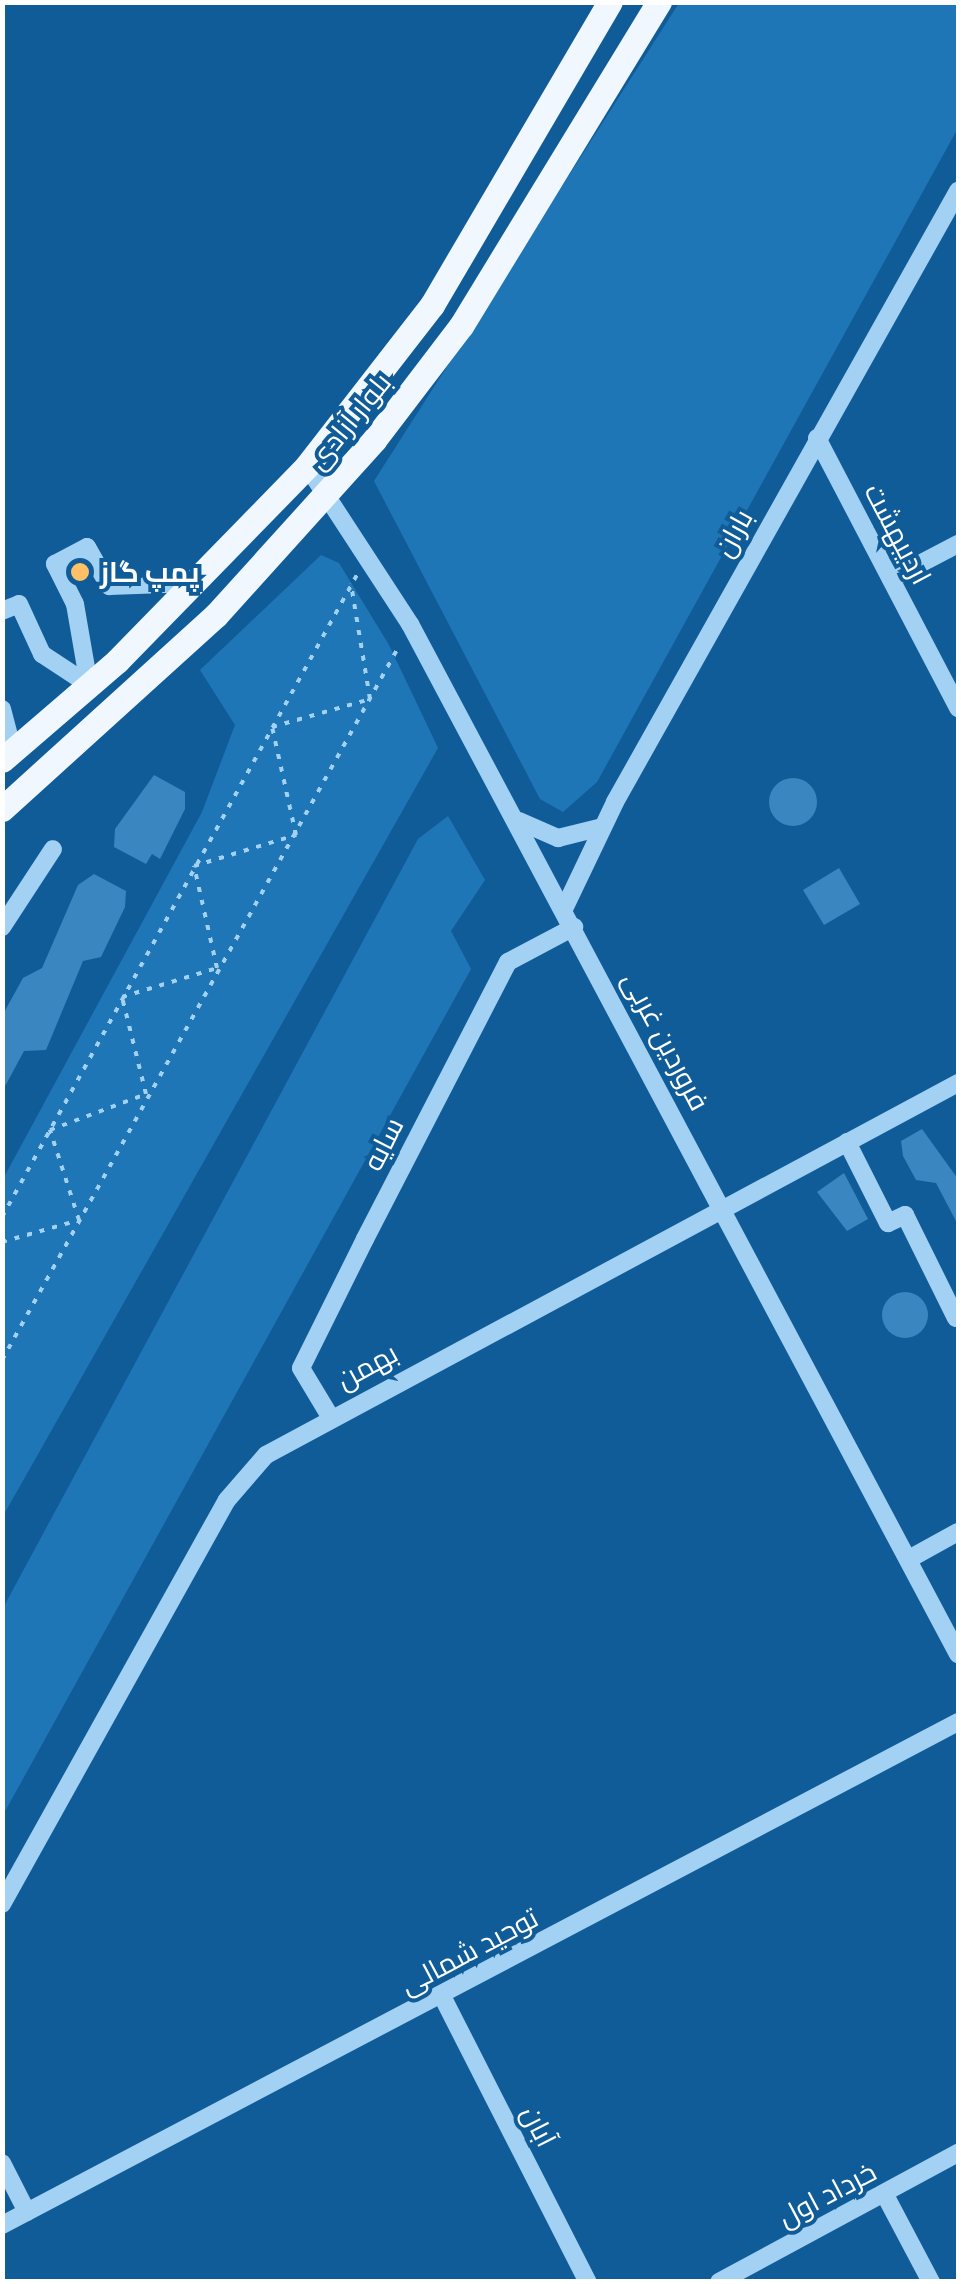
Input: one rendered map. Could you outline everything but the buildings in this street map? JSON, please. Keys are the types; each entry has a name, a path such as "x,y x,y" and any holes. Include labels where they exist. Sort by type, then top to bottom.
{"main road":[{"name":"بلوار آزادی","path":"8,755 89,686 198,582 314,457 432,305 610,2"},
{"name":"بلوار آزادی","path":"2,809 128,701 331,492 461,326 659,2"},
{"path":"314,457 331,492"},
{"path":"286,488 331,492"}],"street":[{"name":"باران","path":"565,907 602,827 958,191"},
{"name":"اردیبهشت","path":"818,438 958,708"},
{"name":"فروردین غربی","path":"331,492 370,552 508,810 565,907 958,1654"},
{"path":"891,579 958,544"},
{"path":"89,686 75,604 55,564 87,547 109,586 198,582"},
{"path":"2,611 18,604 42,654 89,686"},
{"path":"2,709 8,755"},
{"path":"508,810 546,837 602,827"},
{"path":"2,927 53,848"},
{"name":"سایه","path":"330,1418 301,1368 365,1238 508,962 574,926"},
{"name":"بهمن","path":"2,1904 227,1500 266,1454 721,1203 958,1084"},
{"path":"848,1142 888,1223 906,1216 956,1318"},
{"path":"908,1559 958,1532"},
{"name":"توحید شمالی","path":"2,2225 958,1722"},
{"name":"آبان","path":"442,1996 588,2282"},
{"name":"خرداد اول","path":"719,2282 958,2153"},
{"path":"2,2163 28,2212"},
{"path":"886,2195 931,2282"}],"path":[{"path":"2,1218 370,552"},
{"path":"352,584 370,699"},
{"path":"4,1353 217,968 296,835 410,624"},
{"path":"272,727 370,699"},
{"path":"272,727 296,835"},
{"path":"194,866 296,835"},
{"path":"194,866 217,968"},
{"path":"122,997 217,968"},
{"path":"122,997 146,1094"},
{"path":"50,1130 146,1094"},
{"path":"50,1130 78,1220"},
{"path":"2,1242 78,1220"}],"shaded area":[{"path":"679,3 958,3 958,128 597,782 563,812 540,799 374,481"},
{"path":"321,555 339,563 389,645 438,748 3,1516 3,1179 202,812 235,725 200,670"},
{"path":"448,816 485,880 451,931 471,969 3,1815 3,1608 418,839"}],"place":[{"name":"پمپ گاز","path":"80,572"}]}
